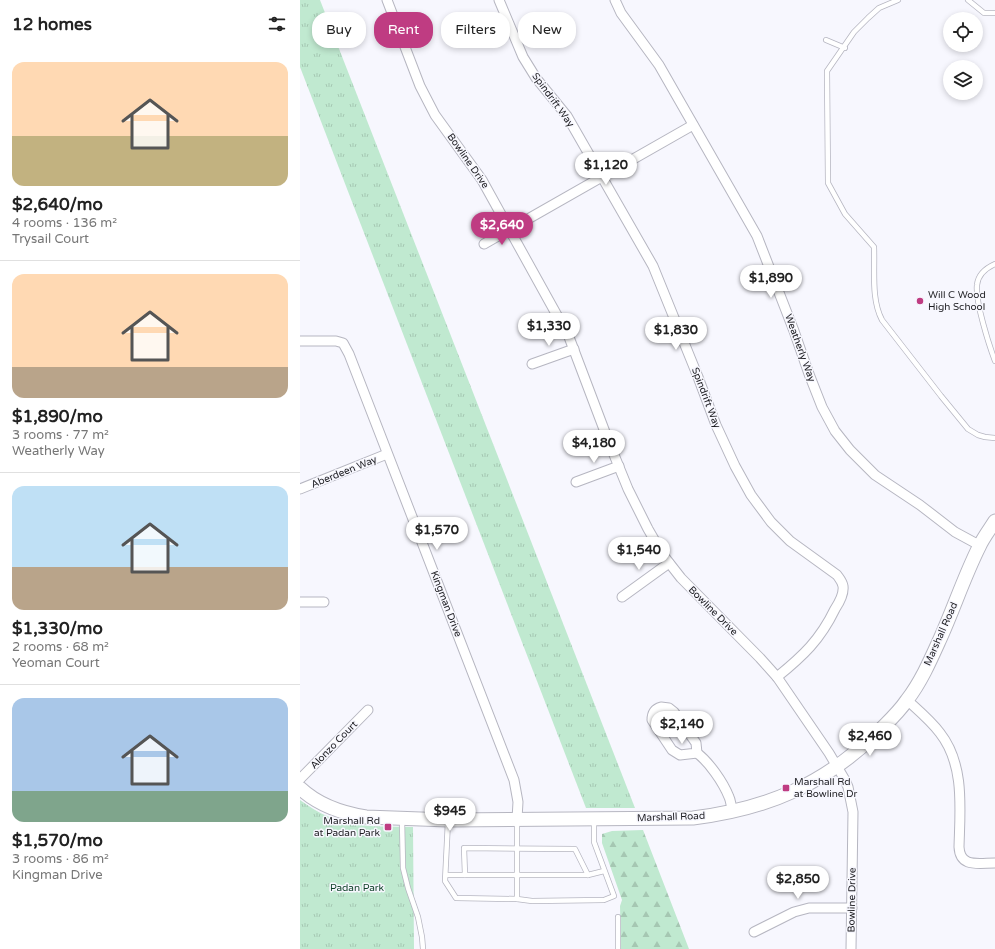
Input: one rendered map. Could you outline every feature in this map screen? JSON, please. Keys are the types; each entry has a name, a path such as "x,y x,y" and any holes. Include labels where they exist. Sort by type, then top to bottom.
{"street":[{"name":"Bowline Drive","path":"387,0 420,86 435,116 482,180 569,337 619,466 648,528 669,563 681,578 777,677 837,766 848,787 853,812 851,949"},
{"name":"Spindrift Way","path":"499,0 523,57 536,78 567,116 653,266 716,425 735,466 751,495 771,522 790,541 836,575 843,586 840,600 819,637 805,654 777,677"},
{"name":"Weatherly Way","path":"615,0 621,13 659,65 757,236 822,407 835,431 850,450 875,475 955,532 980,545"},
{"path":"484,244 601,176 693,125"},
{"name":"Kingman Drive","path":"300,341 336,341 343,343 349,354 514,780 518,802 517,819"},
{"path":"532,364 574,349"},
{"name":"Aberdeen Way","path":"300,489 387,454"},
{"path":"576,482 619,466"},
{"name":"Marshall Road","path":"300,788 318,801 343,812 366,817 448,820 693,818 733,812 785,796 837,766 861,748 895,715 907,700 922,675 940,639 980,545 995,521"},
{"path":"622,597 669,563"},
{"path":"300,602 324,602"},
{"path":"907,700 933,724 942,735 952,755 957,772 960,798 959,854 962,859 968,862 995,863"},
{"path":"697,753 680,756 672,750 652,720 654,712 657,709 665,707 674,712 696,743 697,753 717,776 729,796 733,812"},
{"name":"Alonzo Court","path":"300,779 368,710"},
{"path":"754,932 794,912 809,908 852,908"}],"lane":[{"path":"898,0 879,8 854,32 845,48 827,72 828,183 845,214 874,247 875,302 882,320 968,429 978,435 995,438"},
{"path":"968,0 984,13 995,13"},
{"path":"826,40 845,48"},
{"path":"995,264 988,267 982,273 977,285 980,307 995,361"},
{"path":"402,818 403,868 418,917 423,949"},
{"path":"516,898 517,819"},
{"path":"448,820 446,881 456,898 516,898 532,901 604,900 614,896 594,842 594,819"},
{"path":"465,875 464,848 574,849 588,875"},
{"path":"446,875 588,875 604,871"},
{"path":"618,917 618,949"}],"green space":[{"path":"300,0 320,0 325,12 312,12 312,48 339,48 635,808 586,808 300,67"},
{"name":"Padan Park","path":"300,800 314,809 341,821 367,826 413,827 414,949 300,949"},
{"path":"643,830 689,949 621,949 620,906 622,900 602,843 602,834 612,831"}],"place":[{"name":"Will C Wood High School","path":"920,301"},
{"name":"Marshall Rd at Bowline Dr","path":"786,788"},
{"name":"Marshall Rd at Padan Park","path":"388,827"}]}
